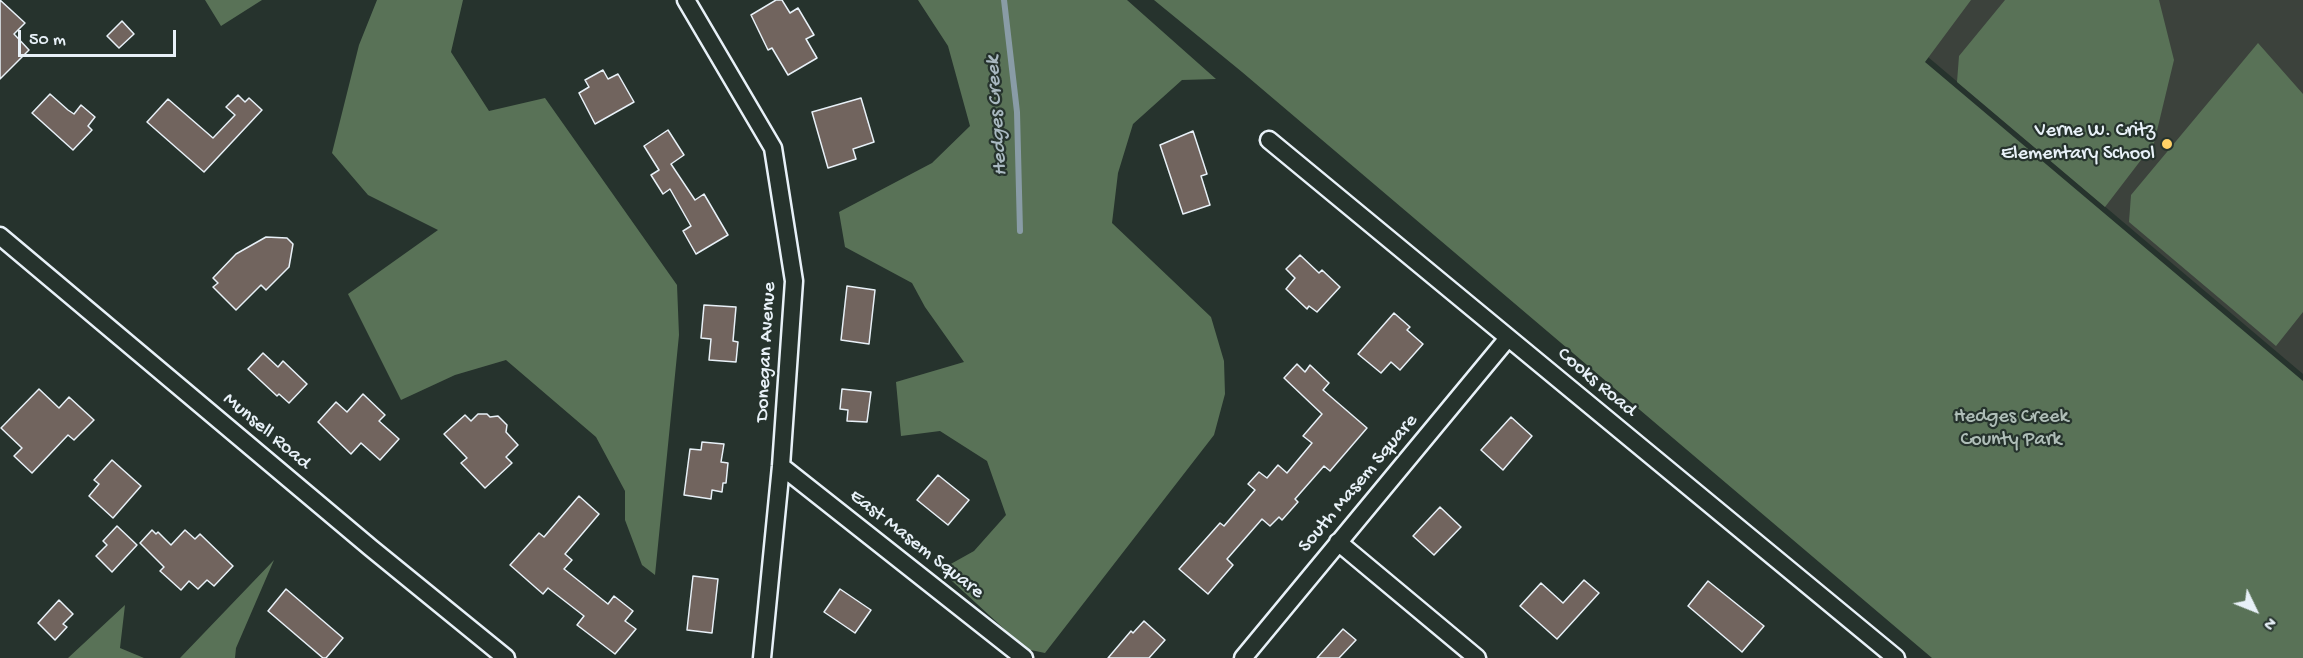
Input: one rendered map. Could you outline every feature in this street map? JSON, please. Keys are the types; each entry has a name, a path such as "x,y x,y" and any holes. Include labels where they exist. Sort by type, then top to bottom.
{"street":[{"name":"Donegan Avenue","path":"686,0 773,148 794,281 782,466 762,658"},
{"name":"Cooks Road","path":"1269,140 1896,658"},
{"name":"Munsell Road","path":"0,236 506,658"},
{"name":"South Masem Square","path":"1243,658 1508,338"},
{"name":"East Masem Square","path":"782,466 1024,658"},
{"path":"1338,542 1477,658"}],"shaded area":[{"name":"Verne W. Critz Elementary School","path":"1953,0 2303,0 2303,374 1915,46"}],"green space":[{"path":"205,0 262,0 221,26"},
{"path":"377,0 463,0 451,52 489,111 545,98 677,285 679,335 655,575 642,565 625,520 625,491 596,437 506,360 455,375 401,400 348,294 438,230 368,195 332,153 359,45"},
{"path":"918,0 1127,0 1216,79 1182,80 1133,124 1118,173 1112,223 1211,317 1224,361 1225,394 1214,435 1045,653 1026,649 940,570 974,551 1006,515 987,461 940,431 901,436 896,382 964,362 925,307 912,283 845,247 839,212 932,163 970,126 948,46"},
{"name":"Hedges Creek County Park","path":"1154,0 1971,0 1925,62 2303,381 2303,658 1932,658 1242,72"},
{"path":"2005,0 2159,0 2174,60 2154,143 2105,207 1957,82 1959,56"},
{"path":"2258,43 2303,94 2303,312 2276,346 2129,222 2131,195"},
{"path":"274,560 236,648 235,658 180,658"},
{"path":"125,605 120,648 144,658 68,658"}],"building":[{"path":"0,0 25,23 14,34 29,50 0,79"},
{"path":"776,0 782,0 790,13 798,8 814,35 806,39 817,58 788,75 772,48 768,50 751,15"},
{"path":"122,21 134,34 119,48 107,36"},
{"path":"603,70 608,79 618,74 634,102 595,124 579,93 589,87 585,80"},
{"path":"50,94 74,114 81,105 95,117 88,126 92,130 73,150 32,113"},
{"path":"238,95 245,102 249,98 262,110 204,172 147,122 168,99 213,138 235,115 226,107"},
{"path":"861,98 874,142 853,149 856,159 828,168 812,112"},
{"path":"668,130 684,155 671,164 695,200 704,194 728,235 696,254 683,231 691,226 670,189 663,194 651,175 659,170 644,146"},
{"path":"1193,131 1207,174 1201,176 1210,205 1183,214 1160,145"},
{"path":"266,237 287,238 293,244 289,267 266,290 261,285 236,310 213,287 218,283 213,278 236,254"},
{"path":"1300,255 1319,273 1322,270 1340,287 1317,312 1309,306 1307,309 1286,289 1295,278 1286,269"},
{"path":"847,286 875,290 869,344 841,340"},
{"path":"704,305 736,307 733,341 738,342 736,362 709,360 711,339 701,338"},
{"path":"1394,313 1410,327 1407,330 1423,344 1400,370 1391,362 1381,373 1358,354"},
{"path":"263,353 278,367 283,361 307,384 289,403 279,394 277,396 248,369"},
{"path":"1297,364 1305,372 1310,365 1329,383 1323,390 1367,428 1330,471 1324,466 1295,499 1298,502 1282,520 1279,517 1270,526 1262,519 1227,559 1233,565 1208,594 1179,569 1220,523 1224,526 1255,490 1248,484 1259,472 1267,478 1278,465 1287,473 1312,443 1303,436 1322,414 1284,378"},
{"path":"39,389 59,408 69,397 94,420 74,440 68,435 32,473 14,456 22,448 1,428"},
{"path":"842,389 871,392 867,422 847,421 848,410 840,409"},
{"path":"363,394 385,415 379,421 399,439 380,460 361,443 351,454 318,422 336,402 347,412"},
{"path":"478,414 498,416 507,425 506,432 518,445 506,457 512,463 485,488 461,463 467,458 444,434 465,415 471,421"},
{"path":"1511,417 1532,436 1503,470 1481,450"},
{"path":"702,442 724,444 721,462 728,463 726,483 723,483 722,492 712,490 711,499 684,495 690,449 701,450"},
{"path":"112,460 141,486 113,518 89,496 99,484 94,480"},
{"path":"938,475 969,500 948,525 917,500"},
{"path":"579,496 599,514 565,554 572,560 564,569 608,604 614,596 633,611 625,621 636,629 615,654 577,625 584,616 548,588 543,594 510,565 539,533 544,537"},
{"path":"1440,507 1461,527 1434,555 1413,536"},
{"path":"117,526 137,545 112,572 96,556 107,545 103,541"},
{"path":"152,530 156,534 158,532 171,545 185,530 195,539 200,534 233,566 214,586 207,580 198,589 189,581 181,590 160,571 164,567 140,543"},
{"path":"693,576 718,579 712,633 687,630"},
{"path":"1584,580 1599,593 1557,639 1520,606 1541,583 1563,603"},
{"path":"1708,581 1764,626 1742,652 1688,606"},
{"path":"286,589 343,638 326,658 323,658 268,611"},
{"path":"840,589 871,610 855,633 824,612"},
{"path":"59,600 73,614 63,624 67,627 55,640 38,623"},
{"path":"1144,621 1165,640 1149,658 1108,658 1131,631 1133,633"},
{"path":"1343,629 1356,640 1339,658 1317,658"}],"waterway":[{"name":"Hedges Creek","path":"1004,0 1017,112 1020,231"}],"place":[{"name":"Verne W. Critz Elementary School","path":"2167,144"}]}
